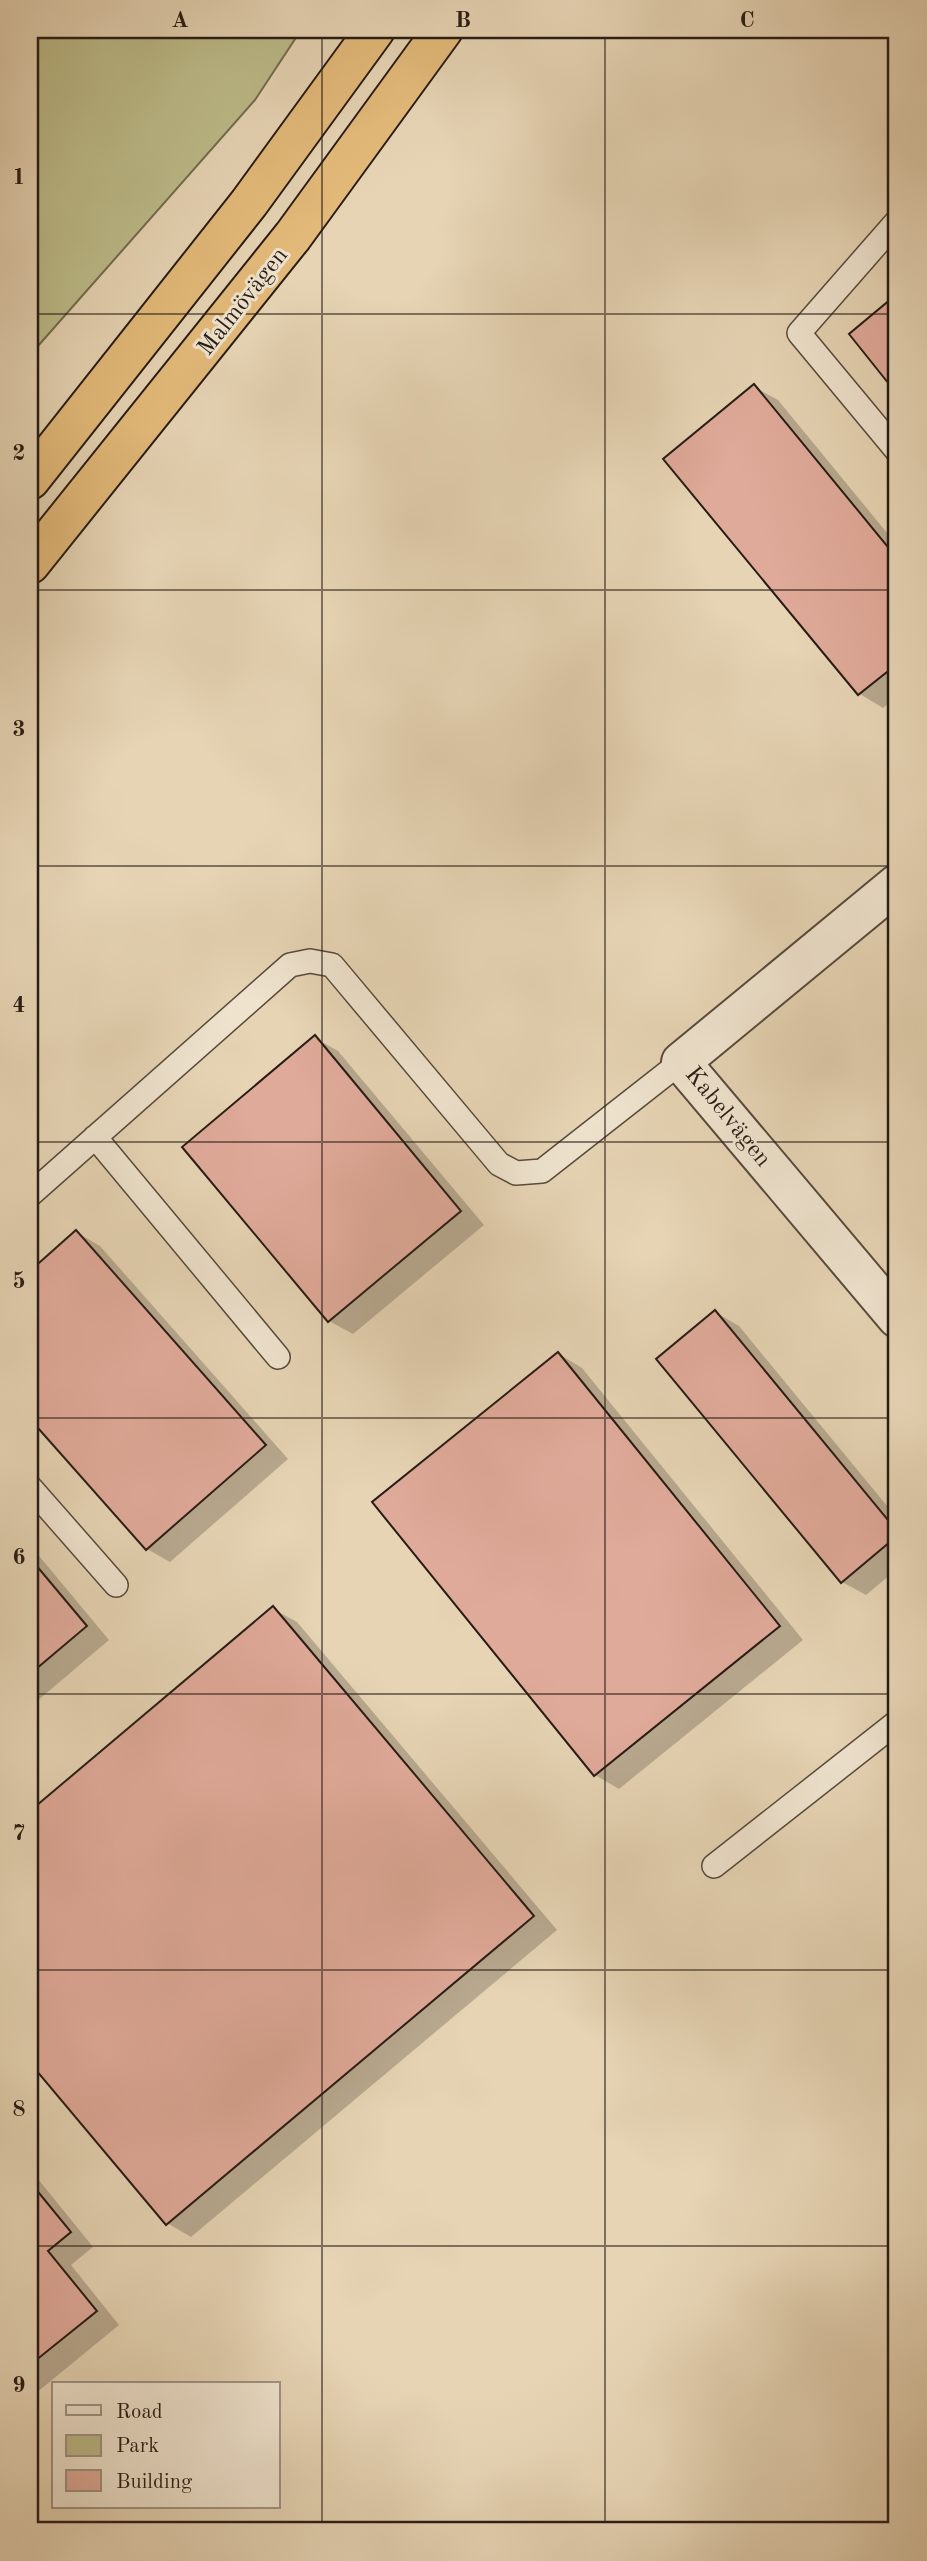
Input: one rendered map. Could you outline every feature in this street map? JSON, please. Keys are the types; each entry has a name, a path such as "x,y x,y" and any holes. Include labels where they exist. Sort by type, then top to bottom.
{"highway":[{"path":"30,480 249,203 375,30"},
{"name":"Malmövägen","path":"30,564 293,236 443,30"}],"street":[{"name":"Kabelvägen","path":"897,884 681,1062 897,1318"}],"lane":[{"path":"897,221 799,333 897,451"},
{"path":"30,1195 290,965 310,961 332,965 499,1164 516,1173 542,1171 681,1062"},
{"path":"95,1137 278,1357"},
{"path":"30,1487 116,1585"},
{"path":"714,1866 897,1722"}],"green space":[{"path":"30,30 301,30 255,100 30,355"}],"building":[{"path":"897,294 897,394 849,334"},
{"path":"754,384 897,558 897,664 858,695 663,459"},
{"path":"315,1035 461,1211 328,1322 182,1147"},
{"path":"76,1230 266,1445 146,1550 30,1419 30,1271"},
{"path":"715,1310 897,1531 897,1536 841,1583 656,1359"},
{"path":"558,1352 780,1626 594,1776 372,1502"},
{"path":"30,1558 87,1626 30,1674"},
{"path":"273,1606 534,1916 166,2225 30,2063 30,1811"},
{"path":"30,2182 71,2232 48,2251 97,2311 30,2365"}]}
